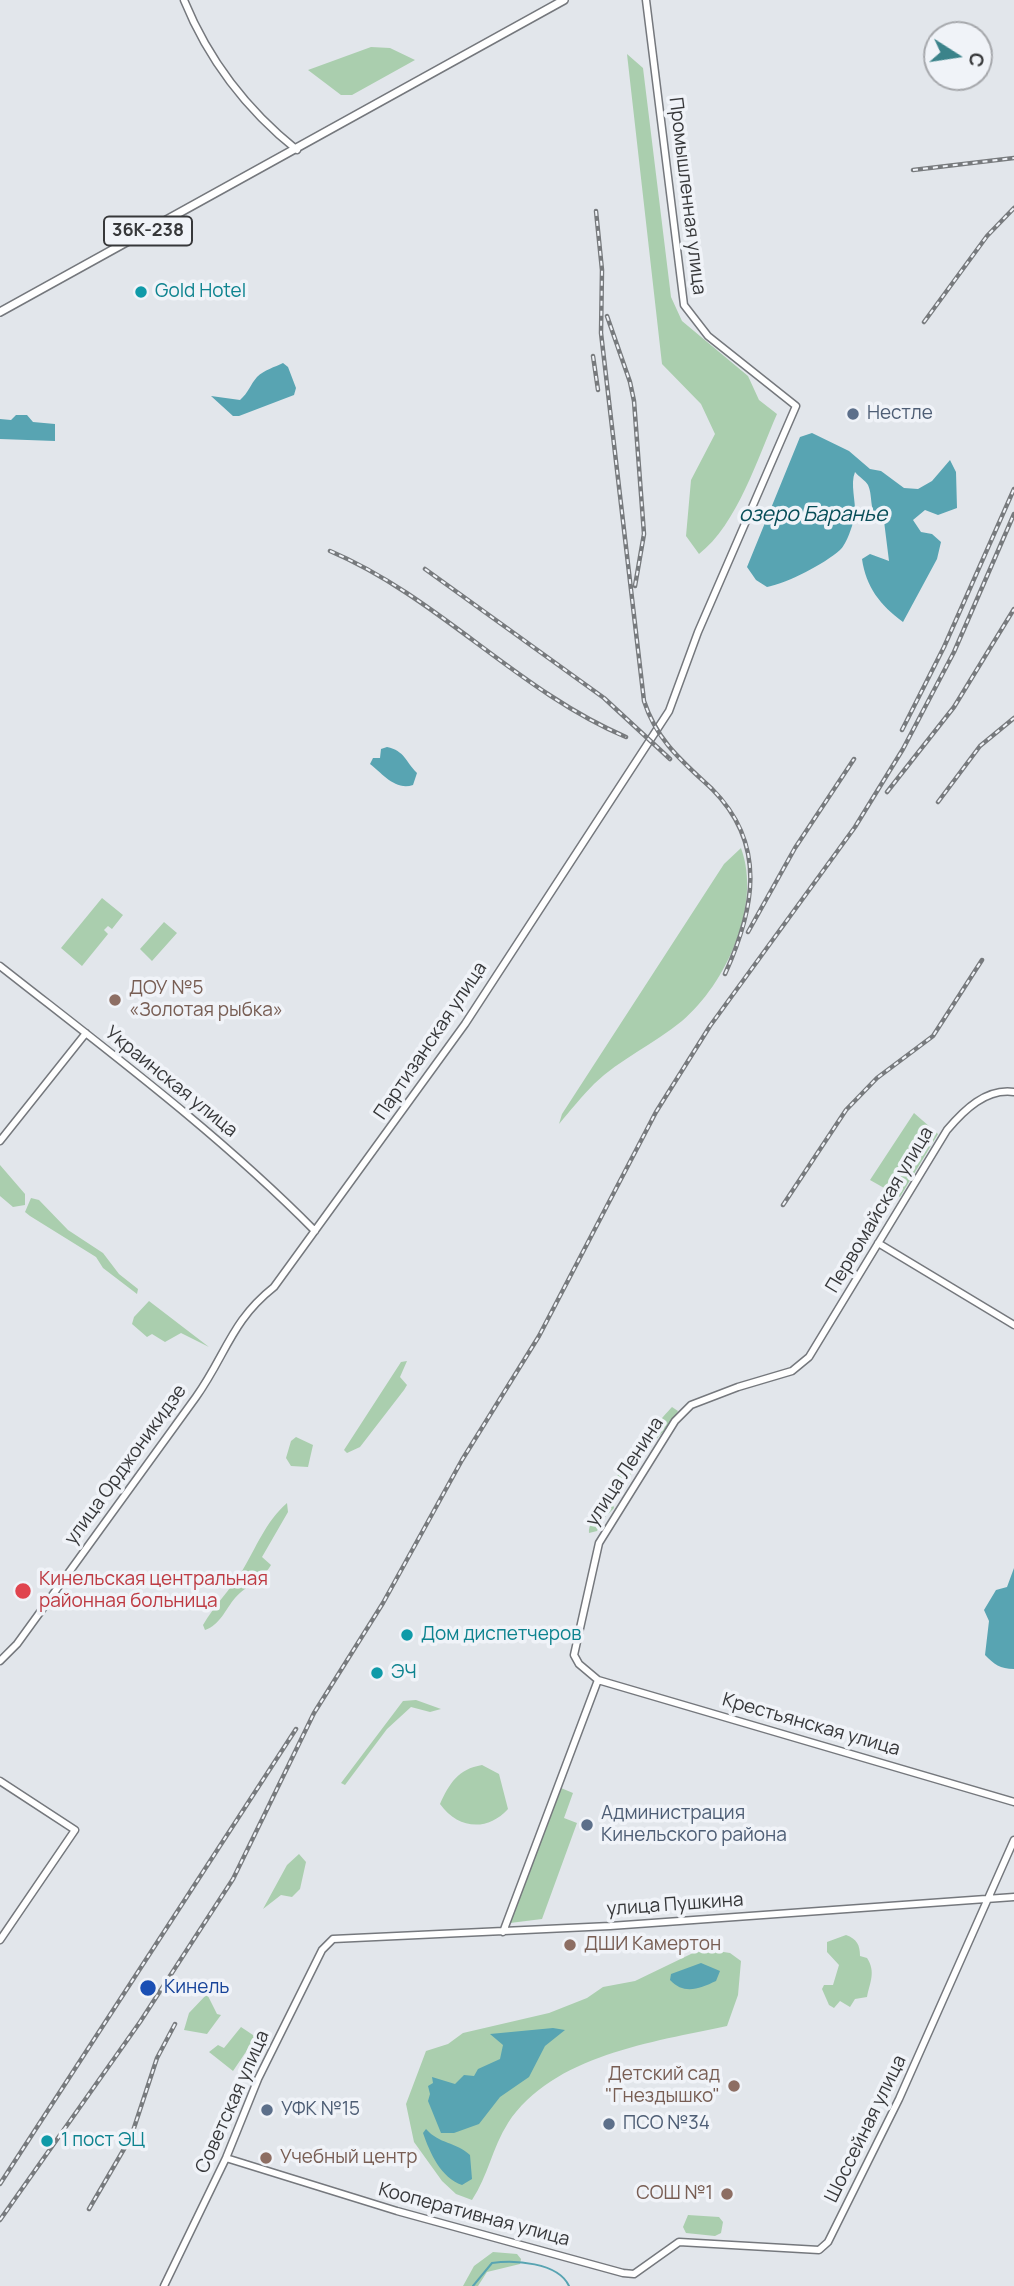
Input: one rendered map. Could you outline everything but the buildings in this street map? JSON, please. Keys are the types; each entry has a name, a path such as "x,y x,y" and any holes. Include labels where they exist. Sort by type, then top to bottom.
{"main road":[{"name":"36К-238","path":"0,312 564,0"}],"street":[{"path":"184,0 210,53 243,100 272,131 297,150"},
{"name":"Промышленная улица","path":"646,0 684,305 708,336 796,406 698,632 669,711 650,735"},
{"name":"Партизанская улица","path":"224,1352 225,1343 250,1308 274,1287 465,1024 650,735"},
{"name":"Украинская улица","path":"0,966 209,1132 265,1181 315,1231"},
{"path":"0,1141 86,1033"},
{"name":"Первомайская улица","path":"792,1371 809,1357 914,1179 963,1110 980,1099 1006,1091 1014,1092"},
{"path":"878,1243 1014,1325"},
{"name":"улица Орджоникидзе","path":"0,1661 17,1644 197,1397 224,1352"},
{"name":"улица Ленина","path":"598,1680 579,1664 574,1655 596,1551 603,1535 638,1484 654,1452 691,1405 792,1371"},
{"path":"503,1931 598,1680"},
{"name":"Крестьянская улица","path":"598,1680 1014,1802"},
{"path":"0,1780 75,1830 0,1940"},
{"name":"Шоссейная улица","path":"634,2274 680,2242 808,2251 823,2247 900,2099 1014,1840"},
{"name":"улица Пушкина","path":"338,1938 503,1931 1014,1897"},
{"name":"Советская улица","path":"164,2286 226,2158 258,2079 317,1958 327,1943 338,1938"},
{"name":"Кооперативная улица","path":"226,2158 397,2211 634,2274"}],"green space":[{"path":"371,47 390,48 415,60 352,95 341,95 308,70"},
{"path":"627,54 643,68 671,297 682,321 748,376 759,400 777,414 754,470 725,526 699,554 686,536 691,480 715,434 701,404 662,364"},
{"path":"741,848 746,870 747,894 743,918 726,965 713,986 682,1021 594,1084 559,1124 562,1114 724,864"},
{"path":"102,898 123,915 112,929 108,926 104,930 108,934 82,966 61,948"},
{"path":"164,922 177,933 152,961 140,949"},
{"path":"914,1113 938,1134 900,1197 870,1180"},
{"path":"0,1165 25,1194 25,1205 13,1207 0,1196"},
{"path":"31,1198 39,1200 68,1230 103,1253 119,1274 138,1289 137,1294 103,1268 96,1257 25,1212"},
{"path":"149,1301 209,1347 181,1333 165,1342 152,1334 147,1337 132,1324 134,1317"},
{"path":"407,1361 400,1377 407,1385 404,1390 360,1447 347,1453 344,1450 401,1362"},
{"path":"672,1407 678,1411 675,1416 642,1453 630,1476 626,1473 610,1494 614,1508 603,1519 597,1531 589,1533 599,1505 610,1487"},
{"path":"296,1437 313,1445 308,1467 291,1466 286,1458 291,1441"},
{"path":"287,1503 288,1512 262,1557 271,1565 262,1577 235,1598 218,1621 205,1630 203,1625 207,1618 242,1571 267,1526"},
{"path":"416,1700 441,1709 430,1712 411,1707 387,1729 345,1785 341,1783 403,1701"},
{"path":"482,1765 499,1774 508,1809 482,1824 464,1823 455,1819 440,1804 455,1778"},
{"path":"561,1788 573,1793 564,1818 577,1823 542,1919 510,1923"},
{"path":"299,1854 306,1862 300,1889 292,1897 281,1895 263,1909 287,1865"},
{"path":"846,1935 857,1943 860,1956 867,1958 872,1977 867,1997 855,1999 850,2007 840,2001 834,2008 829,2005 822,1989 824,1985 833,1985 839,1965 827,1952 827,1942"},
{"path":"711,1950 730,1953 741,1961 738,1995 727,2026 668,2038 607,2055 551,2081 527,2100 508,2123 472,2200 456,2194 442,2181 414,2142 406,2104 426,2051 448,2044 463,2033 549,2013 587,1998 603,1987 635,1981 693,1953"},
{"path":"207,1994 217,2014 221,2015 207,2034 184,2030 189,2013"},
{"path":"241,2027 256,2037 233,2071 209,2052 218,2045 224,2048"},
{"path":"688,2215 719,2217 723,2222 721,2233 715,2236 686,2233 683,2227"},
{"path":"493,2252 517,2254 521,2259 520,2264 487,2272 478,2286 463,2286 474,2266"}],"water":[{"path":"283,363 288,367 296,388 294,395 239,416 233,416 211,396 240,400 260,375"},
{"path":"16,415 27,415 33,422 55,424 55,441 0,439 0,419 11,420"},
{"name":"озеро Баранье","path":"812,433 849,451 870,469 881,471 904,488 918,489 932,481 950,460 956,472 957,508 938,515 925,510 913,520 921,532 932,534 941,542 937,559 903,622 881,602 864,569 862,559 870,554 889,561 884,521 873,510 868,485 855,472 855,515 847,539 840,550 805,572 767,587 756,580 747,567 800,437"},
{"path":"387,747 401,754 417,773 413,785 400,786 370,764 373,758 380,758 381,749"},
{"path":"1014,1568 1014,1669 998,1665 985,1655 989,1621 984,1610 996,1590 1007,1587"},
{"path":"701,1963 720,1971 716,1981 698,1988 686,1989 670,1980 671,1974"},
{"path":"553,2028 565,2030 545,2046 529,2077 500,2097 479,2124 454,2133 441,2133 428,2101 428,2086 433,2083 432,2077 455,2084 464,2075 474,2076 478,2069 500,2059 503,2045 490,2034"},
{"path":"426,2129 436,2138 470,2155 472,2179 462,2185 442,2171 426,2141 423,2133"}],"waterway":[{"path":"473,2286 492,2263 512,2262 546,2267 563,2278 569,2286"}],"railway":[{"path":"913,170 1014,158"},
{"path":"924,322 987,236 1014,208"},
{"path":"596,211 602,270 601,333 644,701 663,739 730,810 742,833 748,855 748,902 743,926 725,974"},
{"path":"607,316 634,401 644,534 635,586"},
{"path":"593,356 598,390"},
{"path":"902,730 944,647 1014,489"},
{"path":"0,2220 140,2022 233,1879 314,1713 383,1603 462,1460 539,1336 656,1112 710,1026 855,827 903,749 954,652 1014,514"},
{"path":"330,551 407,593 549,695 626,737"},
{"path":"425,569 604,698 670,759"},
{"path":"887,792 954,707 1014,609"},
{"path":"938,802 980,746 1014,718"},
{"path":"748,932 795,848 854,759"},
{"path":"783,1205 846,1110 877,1078 933,1036 982,960"},
{"path":"0,2184 296,1729"},
{"path":"89,2209 131,2137 157,2058 175,2024"}],"place":[{"name":"Gold Hotel","path":"141,292"},
{"name":"Нестле","path":"853,414"},
{"name":"ДОУ №5 «Золотая рыбка»","path":"115,1000"},
{"name":"Кинельская центральная районная больница","path":"23,1591"},
{"name":"Дом диспетчеров","path":"407,1635"},
{"name":"ЭЧ","path":"377,1673"},
{"name":"Администрация Кинельского района","path":"587,1825"},
{"name":"ДШИ Камертон","path":"570,1945"},
{"name":"Кинель","path":"148,1988"},
{"name":"Детский сад \"Гнездышко\"","path":"734,2086"},
{"name":"УФК №15","path":"267,2110"},
{"name":"ПСО №34","path":"609,2124"},
{"name":"1 пост ЭЦ","path":"47,2141"},
{"name":"Учебный центр","path":"266,2158"},
{"name":"СОШ №1","path":"727,2194"}]}
